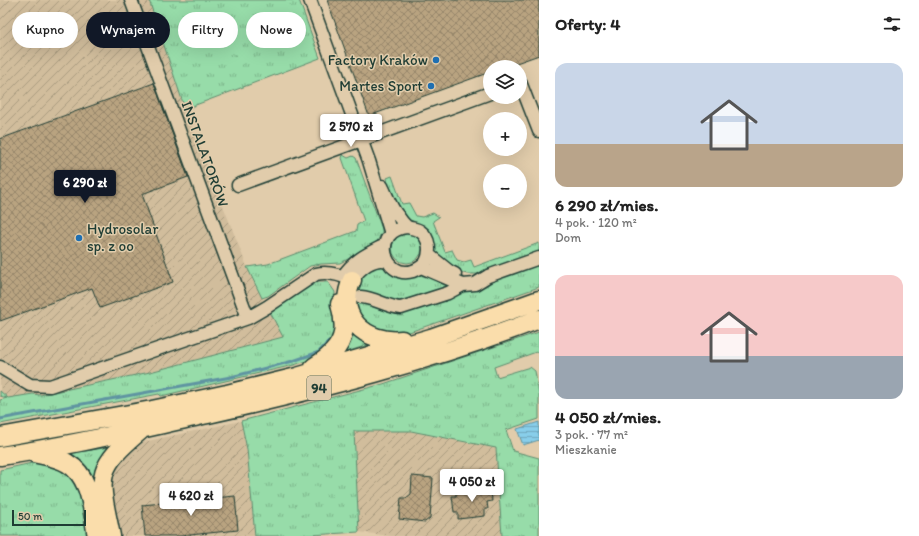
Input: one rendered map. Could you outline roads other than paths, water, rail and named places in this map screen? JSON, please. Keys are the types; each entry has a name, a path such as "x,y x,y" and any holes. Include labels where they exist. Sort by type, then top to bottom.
{"highway":[{"path":"347,278 349,310 356,324 365,333 379,340 392,341 431,338"},
{"path":"297,377 326,360 339,346 344,332 339,294 347,278"},
{"name":"94","path":"0,437 152,410 297,377 431,338 539,300"},
{"name":"94","path":"0,456 29,452 144,428 364,377 491,338 539,319"},
{"path":"111,536 104,499 104,470 116,452 144,428"},
{"path":"29,452 67,463 80,475 88,489 97,536"}],"street":[{"name":"INSTALATORÓW","path":"131,0 248,318"},
{"path":"310,0 369,161 391,234"},
{"path":"238,185 483,96"},
{"path":"527,100 539,130"},
{"path":"369,161 397,215 407,227"},
{"path":"347,278 357,260 385,245 391,234 402,227 420,231 425,236 429,248 429,255 421,266 412,271 402,271 393,267 388,261 385,245"},
{"path":"429,255 449,271 463,276 488,276"},
{"path":"421,266 462,284 475,284 488,276 539,258"},
{"path":"0,367 30,385 50,386 248,318 268,307 312,275 323,273 347,278 370,263 382,259 388,261"},
{"path":"361,297 367,297 393,308 401,308 448,294 462,284"}],"water":[{"path":"539,422 539,440 523,445 517,429"}],"waterway":[{"path":"0,419 231,377 293,361 319,352 328,342"}],"place":[{"name":"Factory Kraków","path":"436,60"},
{"name":"Martes Sport","path":"431,86"},
{"name":"Hydrosolar sp. z oo","path":"79,238"}]}
